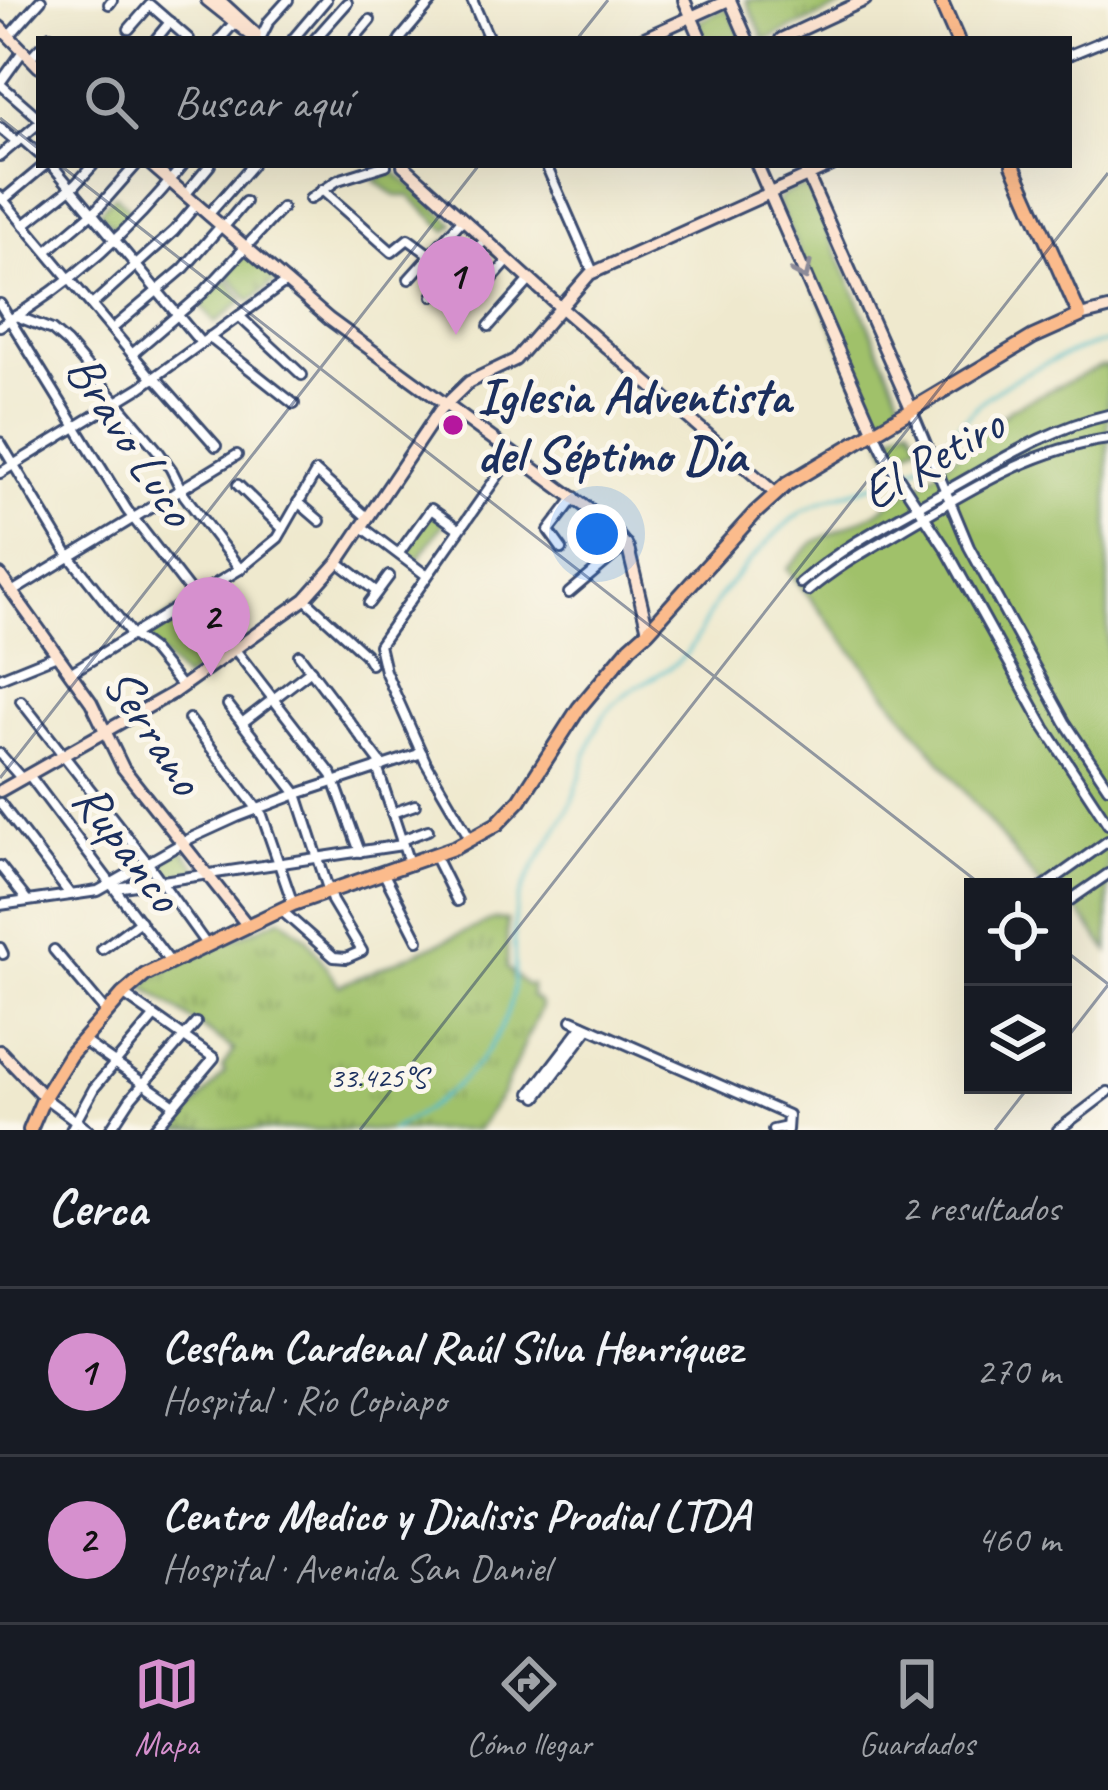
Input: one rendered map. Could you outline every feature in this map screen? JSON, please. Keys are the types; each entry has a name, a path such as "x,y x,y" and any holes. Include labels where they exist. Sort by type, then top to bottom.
{"main road":[{"path":"940,0 956,36"},
{"path":"30,1130 44,1097 82,1040 145,976 287,907 434,855 496,824 520,800 579,708 630,647 776,494 873,430 1080,316 1014,168"},
{"path":"1057,325 1071,297"}],"street":[{"path":"36,118 0,83 33,56 4,35 41,0"},
{"path":"207,0 255,36"},
{"path":"219,0 236,20"},
{"path":"260,36 288,0"},
{"path":"296,36 326,0"},
{"path":"403,36 433,0"},
{"path":"472,0 488,36"},
{"path":"684,0 700,36"},
{"path":"649,36 729,0 746,36"},
{"path":"787,36 865,0"},
{"path":"318,36 347,3"},
{"path":"129,29 150,4 186,36"},
{"path":"223,36 236,20"},
{"path":"357,36 370,20"},
{"path":"158,36 170,22"},
{"path":"1072,54 1108,39"},
{"path":"0,156 36,124"},
{"path":"0,128 36,152"},
{"path":"45,168 2,198 216,446"},
{"path":"52,168 178,316 294,404"},
{"path":"24,225 90,168"},
{"path":"46,251 93,212 133,168"},
{"path":"155,168 338,325 609,524 627,544 648,632"},
{"path":"0,326 71,280 181,168"},
{"path":"185,195 208,168"},
{"path":"208,215 249,168"},
{"path":"310,199 338,180 376,168"},
{"path":"406,168 776,494"},
{"path":"547,168 593,272"},
{"path":"758,168 890,463 946,549 1061,755 1108,824"},
{"path":"0,791 182,687 305,599 338,562 446,404 469,382 511,364 593,272 769,194 805,170 949,503 1029,659 1108,787"},
{"path":"322,190 392,252 408,239 430,255"},
{"path":"112,329 184,268 245,202"},
{"path":"92,305 196,205"},
{"path":"132,353 178,316 282,208"},
{"path":"409,279 463,219"},
{"path":"434,296 486,239"},
{"path":"465,309 508,260"},
{"path":"489,326 530,280"},
{"path":"0,473 154,378 286,282"},
{"name":"Bravo Luco","path":"0,304 14,318 133,519 336,782 360,852"},
{"path":"1080,316 1108,309"},
{"path":"239,316 302,375"},
{"path":"14,318 62,338 165,461 240,569"},
{"name":"El Retiro","path":"800,583 836,555 1037,440 1108,416"},
{"name":"El Retiro","path":"808,591 842,565 1039,455 1108,439"},
{"path":"0,442 71,556 132,635 151,649 182,687"},
{"path":"471,840 422,753 379,649 381,639 514,453"},
{"path":"12,592 237,455"},
{"path":"70,673 270,547 316,472 399,554 426,574"},
{"path":"238,485 283,529"},
{"path":"562,549 549,530 575,497"},
{"path":"298,502 320,521"},
{"path":"399,554 431,508 459,529"},
{"path":"569,593 627,544"},
{"path":"338,562 377,592"},
{"path":"813,572 818,582"},
{"name":"Serrano","path":"0,574 91,702 123,767 248,926"},
{"path":"369,604 389,575"},
{"path":"305,599 371,664"},
{"path":"0,678 57,655"},
{"path":"299,655 380,766 409,863"},
{"path":"1010,667 1016,656 1029,659"},
{"path":"242,723 311,670"},
{"path":"21,701 207,946"},
{"path":"190,719 257,808 279,864 287,907 334,957 362,951 328,891 297,794 228,705"},
{"path":"0,904 98,891 182,843 257,808 422,753"},
{"name":"Rupanco","path":"0,754 25,777 114,885 170,962"},
{"path":"0,803 70,894"},
{"path":"392,813 415,805"},
{"path":"114,885 360,852 428,830"},
{"path":"1056,878 1108,842"},
{"path":"434,855 457,901"},
{"path":"0,866 27,900"},
{"path":"382,872 418,940"},
{"path":"1072,898 1108,874"},
{"path":"102,950 140,921"},
{"path":"54,950 107,1013"},
{"path":"123,994 214,1058 153,1130"},
{"path":"73,1125 94,1088 154,1016"},
{"path":"572,1020 788,1115 788,1127"},
{"path":"110,1130 143,1083 196,1023"},
{"path":"536,1092 586,1027"},
{"path":"82,1040 173,1104"},
{"path":"0,1051 73,1125 88,1130"},
{"path":"1058,1130 1108,1092"},
{"path":"773,1130 802,1130"}],"green space":[{"path":"746,0 856,0 774,36 763,36"},
{"path":"727,8 742,36 703,36 699,21"},
{"path":"395,172 454,224 447,231 409,196 396,196 374,180"},
{"path":"801,187 810,191 901,399 900,406 880,418 872,415 777,202"},
{"path":"115,195 134,214 117,231 99,211"},
{"path":"247,253 278,280 250,301 227,273"},
{"path":"227,280 243,301 215,323 199,302"},
{"path":"1108,366 1108,951 1077,909 1072,912 1072,878 1034,878 787,569 814,542 873,514 925,481 1012,408"},
{"path":"910,424 920,442 897,457 893,450 888,452 882,440"},
{"path":"431,511 445,521 417,561 403,551"},
{"path":"193,601 228,649 184,679 141,632"},
{"path":"182,849 201,872 162,878 152,863"},
{"path":"281,918 307,938 339,986 495,919 507,920 507,968 531,985 531,996 541,1007 502,1094 477,1130 175,1130 225,1072 222,1068 234,1050 143,986 156,974"}],"waterway":[{"path":"903,474 925,460 980,403 1006,384 1059,358 1108,342"},
{"path":"390,1130 452,1089 487,1052 500,1030 514,983 517,904 570,806 604,716 620,698 686,654 725,590 800,513 894,478"}],"place":[{"name":"Cesfam Cardenal Raúl Silva Henríquez","path":"456,335"},
{"name":"Iglesia Adventista del Séptimo Día","path":"453,425"},
{"name":"Centro Medico y Dialisis Prodial LTDA","path":"211,676"}]}
